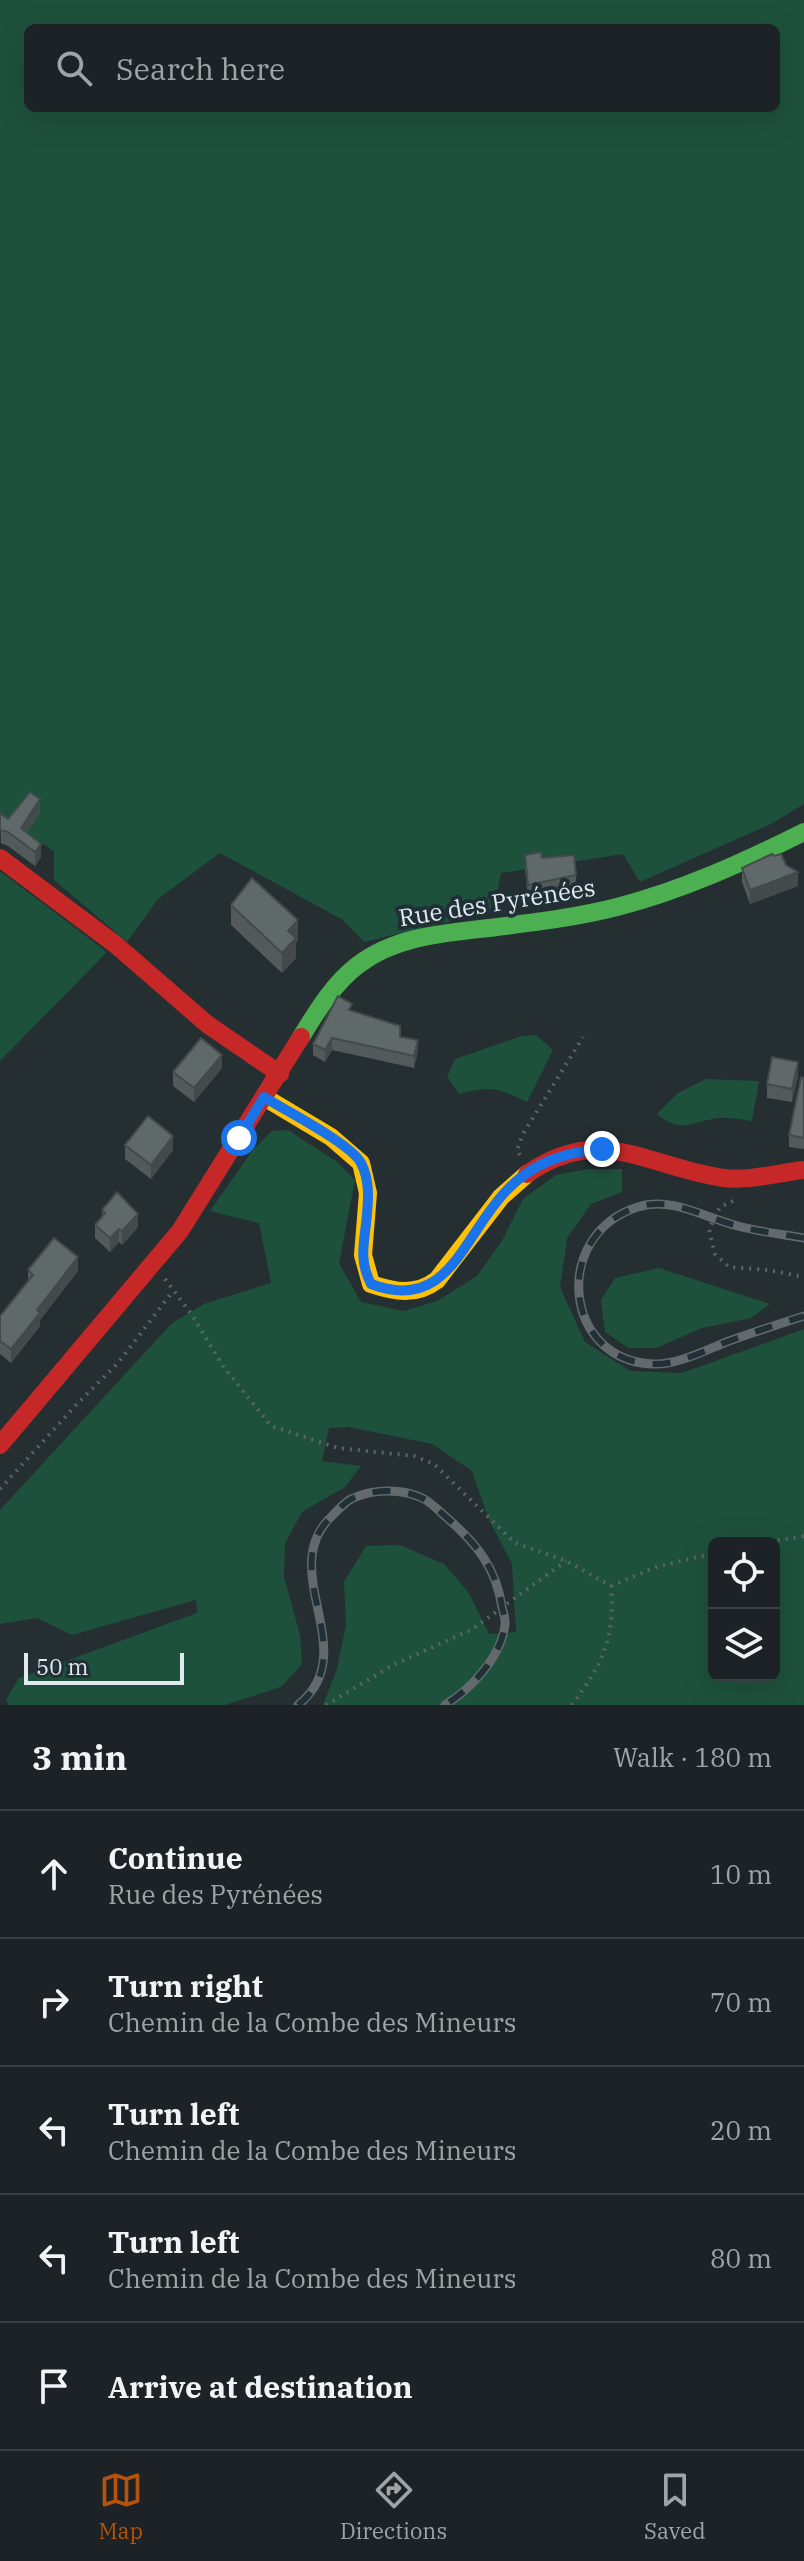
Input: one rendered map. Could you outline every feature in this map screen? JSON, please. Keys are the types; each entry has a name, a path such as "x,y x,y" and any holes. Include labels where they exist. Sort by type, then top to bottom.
{"street":[{"name":"Rue des Pyrénées","path":"0,1445 155,1264 203,1198 334,985 370,954 398,942 424,937 615,907 678,888 804,832"},
{"path":"0,858 116,945 207,1024 280,1074"},
{"path":"264,1097 344,1146 360,1161 367,1180 368,1198 362,1260 371,1284 390,1291 407,1292 425,1288 446,1272 508,1188 530,1170 574,1152 624,1150 715,1177 738,1179 804,1170"}],"path":[{"path":"530,1170 517,1150 523,1134 583,1037"},
{"path":"752,1178 736,1199 720,1207 712,1219 709,1229 715,1254 729,1267 804,1277"},
{"path":"155,1264 192,1315 223,1366 271,1426 338,1448 414,1456 434,1464 515,1543 566,1561 611,1586"},
{"path":"0,1489 118,1363 173,1291"},
{"path":"780,1540 804,1536"},
{"path":"611,1586 656,1567 708,1554"},
{"path":"326,1705 393,1665 471,1630 566,1561"},
{"path":"572,1705 589,1682 610,1639 611,1586"}],"green space":[{"path":"0,0 804,0 804,804 771,824 640,882 623,854 501,873 494,911 364,942 343,920 220,853 158,899 127,942 54,880 54,851 0,816"},
{"path":"0,871 107,952 0,1061"},
{"path":"536,1035 553,1050 527,1102 494,1089 459,1094 447,1077 455,1059 522,1036"},
{"path":"706,1079 759,1081 752,1121 719,1118 681,1125 657,1114 678,1093"},
{"path":"288,1130 337,1162 355,1180 339,1263 361,1302 404,1311 437,1301 477,1276 503,1239 523,1199 556,1175 589,1169 622,1169 622,1192 591,1204 567,1238 560,1287 585,1342 630,1371 682,1373 804,1329 804,1705 323,1705 337,1669 346,1625 344,1582 366,1546 400,1545 444,1564 469,1593 489,1634 516,1632 512,1564 489,1520 472,1471 432,1444 349,1427 329,1428 322,1461 361,1466 345,1487 302,1512 285,1543 284,1577 300,1635 302,1664 281,1687 225,1705 9,1705 6,1699 19,1678 197,1613 196,1600 72,1635 37,1618 0,1624 0,1510 172,1323 204,1304 271,1283 259,1223 210,1211 252,1151 272,1131"},
{"path":"659,1268 770,1304 751,1318 702,1328 656,1348 628,1348 605,1332 601,1300 615,1278"}],"building":[{"path":"30,792 40,799 21,828 41,844 35,852 8,832 0,830 0,813 8,819"},
{"path":"541,852 542,858 574,855 576,875 528,885 525,855"},
{"path":"772,854 781,854 786,865 798,872 750,890 742,868"},
{"path":"252,878 298,920 288,931 296,938 282,953 231,905"},
{"path":"338,996 352,1004 349,1010 400,1026 400,1037 418,1040 414,1056 332,1038 325,1050 313,1044"},
{"path":"201,1038 222,1055 194,1088 173,1072"},
{"path":"772,1057 798,1062 792,1089 767,1084"},
{"path":"801,1077 804,1078 804,1138 789,1135"},
{"path":"148,1116 173,1136 151,1165 125,1145"},
{"path":"117,1192 138,1214 122,1231 119,1229 110,1238 95,1225 105,1213 102,1210"},
{"path":"54,1238 78,1257 11,1349 0,1341 0,1316 33,1275 28,1270"}],"railway":[{"path":"804,1238 746,1228 676,1206 651,1204 638,1207 610,1221 591,1242 581,1268 579,1294 586,1320 600,1342 623,1358 653,1364 682,1360 804,1316"},
{"path":"298,1705 316,1684 323,1661 323,1636 313,1585 312,1560 317,1536 348,1501 368,1493 386,1491 414,1495 438,1509 467,1536 483,1557 499,1593 505,1623 498,1649 474,1681 445,1705"}],"traffic: fast":[{"path":"301,1037 341,981 358,965 389,947 442,934 557,919 617,907 713,874 804,832"}],"traffic: slow":[{"path":"264,1097 331,1137 361,1163 368,1193 363,1255 371,1284 380,1287 413,1290 437,1280 501,1197 527,1174"}],"traffic: jam":[{"path":"0,858 116,945 207,1024 280,1074"},
{"path":"0,1445 180,1231 301,1037"},
{"path":"527,1174 554,1159 578,1151 602,1150 734,1179 804,1170"}],"route":[{"path":"239,1138 264,1097 344,1146 360,1161 367,1180 362,1246 364,1271 371,1284 390,1291 407,1292 425,1288 446,1272 508,1188 530,1170 574,1152 602,1149"}]}
